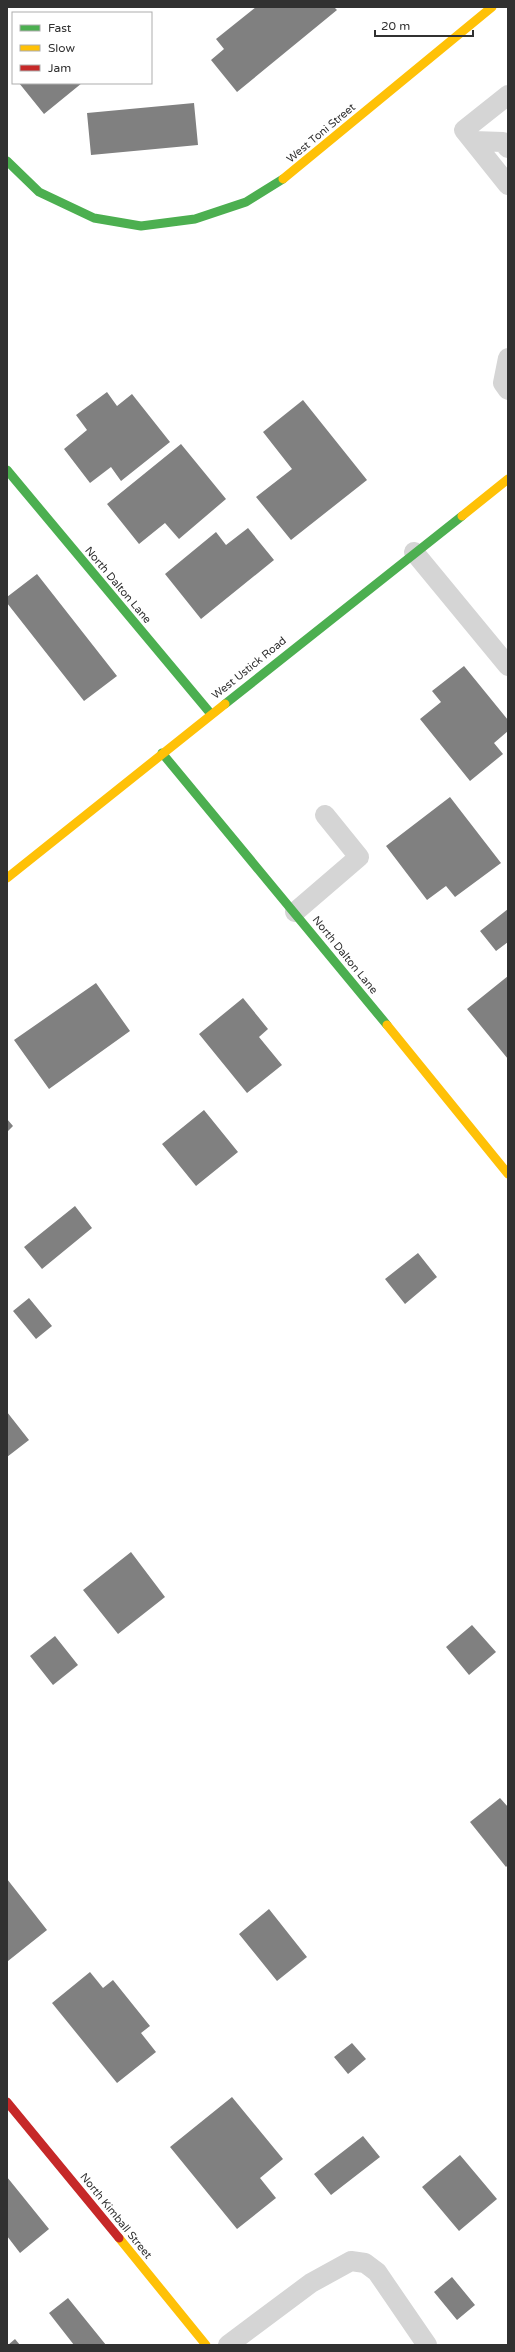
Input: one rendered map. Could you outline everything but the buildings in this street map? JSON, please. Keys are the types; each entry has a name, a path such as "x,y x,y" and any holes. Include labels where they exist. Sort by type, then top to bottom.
{"street":[{"name":"West Toni Street","path":"7,162 39,192 94,218 141,226 195,220 246,202 293,172 492,7"},
{"name":"North Dalton Lane","path":"7,470 211,714"},
{"name":"West Ustick Road","path":"7,878 414,552 508,479"},
{"name":"North Dalton Lane","path":"162,753 295,912 508,1174"},
{"name":"North Kimball Street","path":"7,2102 206,2345"}],"lane":[{"path":"468,136 508,95"},
{"path":"468,136 503,142 508,148"},
{"path":"468,136 508,185"},
{"path":"508,358 503,383 508,390"},
{"path":"414,552 508,666"},
{"path":"295,912 358,857 326,815"},
{"path":"228,2345 311,2283 351,2261 365,2264 377,2272 427,2345"}],"traffic: fast":[{"path":"7,161 39,192 94,218 141,226 195,219 246,202 283,179"},
{"path":"7,470 211,714"},
{"path":"225,704 462,516"},
{"path":"162,753 387,1025"}],"traffic: slow":[{"path":"283,179 492,7"},
{"path":"462,516 508,479"},
{"path":"7,878 225,704"},
{"path":"387,1025 508,1174"},
{"path":"119,2238 206,2345"}],"traffic: jam":[{"path":"7,2102 119,2238"}]}
